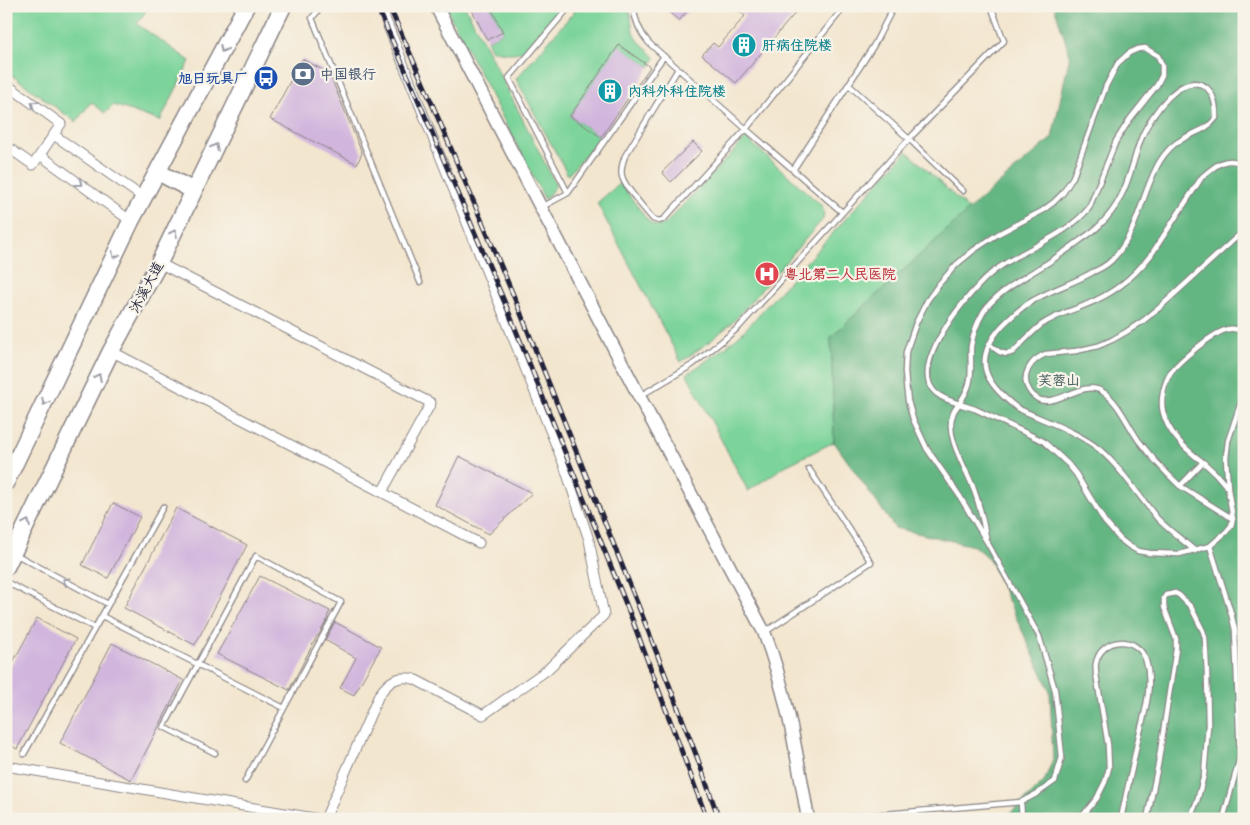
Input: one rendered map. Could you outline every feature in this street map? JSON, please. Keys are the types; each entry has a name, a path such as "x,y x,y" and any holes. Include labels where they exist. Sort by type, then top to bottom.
{"highway":[{"path":"6,482 131,221 246,6"},
{"name":"沐溪大道","path":"8,562 111,351 160,262 283,6"},
{"path":"158,172 194,191"}],"main road":[{"path":"436,6 764,632 791,724 808,819"}],"street":[{"path":"325,819 379,695 394,680 404,677 414,679 483,715 548,670 604,615 588,540 564,465 380,6"},
{"path":"6,84 61,124 33,165 6,146"},
{"path":"54,134 144,198"},
{"path":"40,154 131,221"},
{"path":"160,262 431,403 382,492"},
{"path":"111,351 479,543"},
{"path":"6,766 320,819"}],"lane":[{"path":"322,6 312,18 420,282"},
{"path":"568,193 509,78 570,6"},
{"path":"633,6 635,18 643,36 678,69 842,212"},
{"path":"678,69 625,156 621,169 625,184 652,219 658,221 664,219 746,129 845,6"},
{"path":"793,170 874,46 894,6"},
{"path":"639,396 692,364 739,327 909,138 1004,41 991,6"},
{"path":"828,819 1021,802 1055,781 1062,757 1055,690 1039,636 987,542 928,448 913,419 908,401 906,352 916,323 927,301 957,264 998,234 1042,211 1063,193 1072,177 1106,86 1118,63 1129,53 1138,49 1145,48 1158,56 1162,65 1162,75 1157,85 1130,119 1116,141 1089,208 1082,217 1071,225 995,270 981,282 969,295 938,340 928,366 928,379 931,388 937,394 975,409 1049,446 1076,474 1105,522 1120,539 1138,551 1150,553 1179,554 1210,546 1231,526 1233,519 1228,489 1226,458 1228,441 1244,393"},
{"path":"540,207 568,193 664,56"},
{"path":"987,542 974,489 951,428 953,413 966,392 970,380 972,366 971,347 974,334 985,310 1011,286 1070,248 1098,227 1111,214 1130,177 1136,153 1154,115 1174,92 1187,84 1197,84 1206,87 1212,95 1216,106 1216,118 1210,126 1179,140 1159,162 1134,227 1119,253 1110,262 1093,272 1032,301 997,332 985,354 987,373 992,384 1007,400 1017,408 1088,441 1100,450 1116,466 1157,517 1195,551"},
{"path":"849,85 909,138 963,191"},
{"path":"989,344 1004,354 1013,352 1042,325 1056,316 1085,305 1117,289 1142,267 1151,256 1202,177 1222,162 1232,160 1244,164"},
{"path":"1233,519 1180,486 1152,458 1129,427 1119,409 1104,392 1099,389 1082,389 1054,399 1040,400 1028,389 1026,374 1031,365 1042,355 1098,346 1112,340 1134,326 1159,308 1244,230"},
{"path":"1228,489 1215,473 1186,449 1172,432 1163,414 1162,402 1166,381 1171,372 1186,356 1228,329 1244,332"},
{"path":"1180,486 1203,462"},
{"path":"764,632 871,562 809,469"},
{"path":"24,754 163,507"},
{"path":"1210,546 1235,630 1240,756 1244,770"},
{"path":"215,753 164,727 256,556 341,602 244,782"},
{"path":"8,562 108,604"},
{"path":"6,582 95,628"},
{"path":"1147,819 1158,765 1176,649 1176,639 1165,613 1163,602 1166,596 1175,593 1191,607 1205,638 1208,726 1204,774 1190,819"},
{"path":"102,616 284,708"},
{"path":"1080,819 1097,798 1109,768 1108,745 1096,664 1098,657 1104,649 1112,644 1121,642 1132,644 1141,650 1146,658 1149,683 1121,819"},
{"path":"1223,819 1240,756"},
{"path":"1021,802 1022,819"}],"green space":[{"path":"6,6 149,6 137,24 190,61 160,121 114,105 105,113 91,102 76,122 6,71"},
{"path":"445,6 465,6 556,185 545,200"},
{"path":"490,6 563,6 526,50 509,53 492,50 487,40 503,32"},
{"path":"579,6 629,6 633,31 638,40 655,57 650,67 619,46 570,116 601,137 568,175 516,79"},
{"name":"芙蓉山","path":"1054,6 1244,6 1244,819 1004,819 1044,782 1053,759 1050,691 989,559 974,546 895,528 834,442 831,337 975,204 1052,138 1070,55"},
{"path":"746,138 821,205 824,212 823,219 734,321 681,362 597,203 620,183 649,222 657,226 665,224"},
{"path":"907,151 969,210 831,337 834,442 785,466 748,491 687,374 723,349 743,332"}],"building":[{"path":"470,6 490,6 503,32 487,40"},
{"path":"662,6 691,6 679,21"},
{"name":"肝病住院楼","path":"733,6 801,6 736,83 702,55 713,43 718,47 745,16"},
{"name":"内科外科住院楼","path":"619,45 650,67 601,137 570,116"},
{"path":"302,59 329,73 362,153 357,164 270,119"},
{"path":"693,142 702,151 671,182 662,172"},
{"path":"459,456 532,493 489,534 435,505"},
{"path":"113,503 140,517 108,578 82,565"},
{"path":"176,508 247,545 195,645 124,608"},
{"path":"260,576 330,611 289,690 217,654"},
{"path":"37,618 76,639 17,749 6,743 6,675"},
{"path":"335,622 381,647 354,695 340,688 356,658 325,640"},
{"path":"112,643 183,680 131,780 60,743"}],"railway":[{"path":"377,6 507,308 632,619 707,819"},
{"path":"389,6 517,304 642,615 719,819"}],"place":[{"name":"肝病住院楼","path":"744,45"},
{"name":"中国银行","path":"303,74"},
{"name":"旭日玩具厂","path":"266,78"},
{"name":"内科外科住院楼","path":"610,91"},
{"name":"粤北第二人民医院","path":"767,274"}]}
